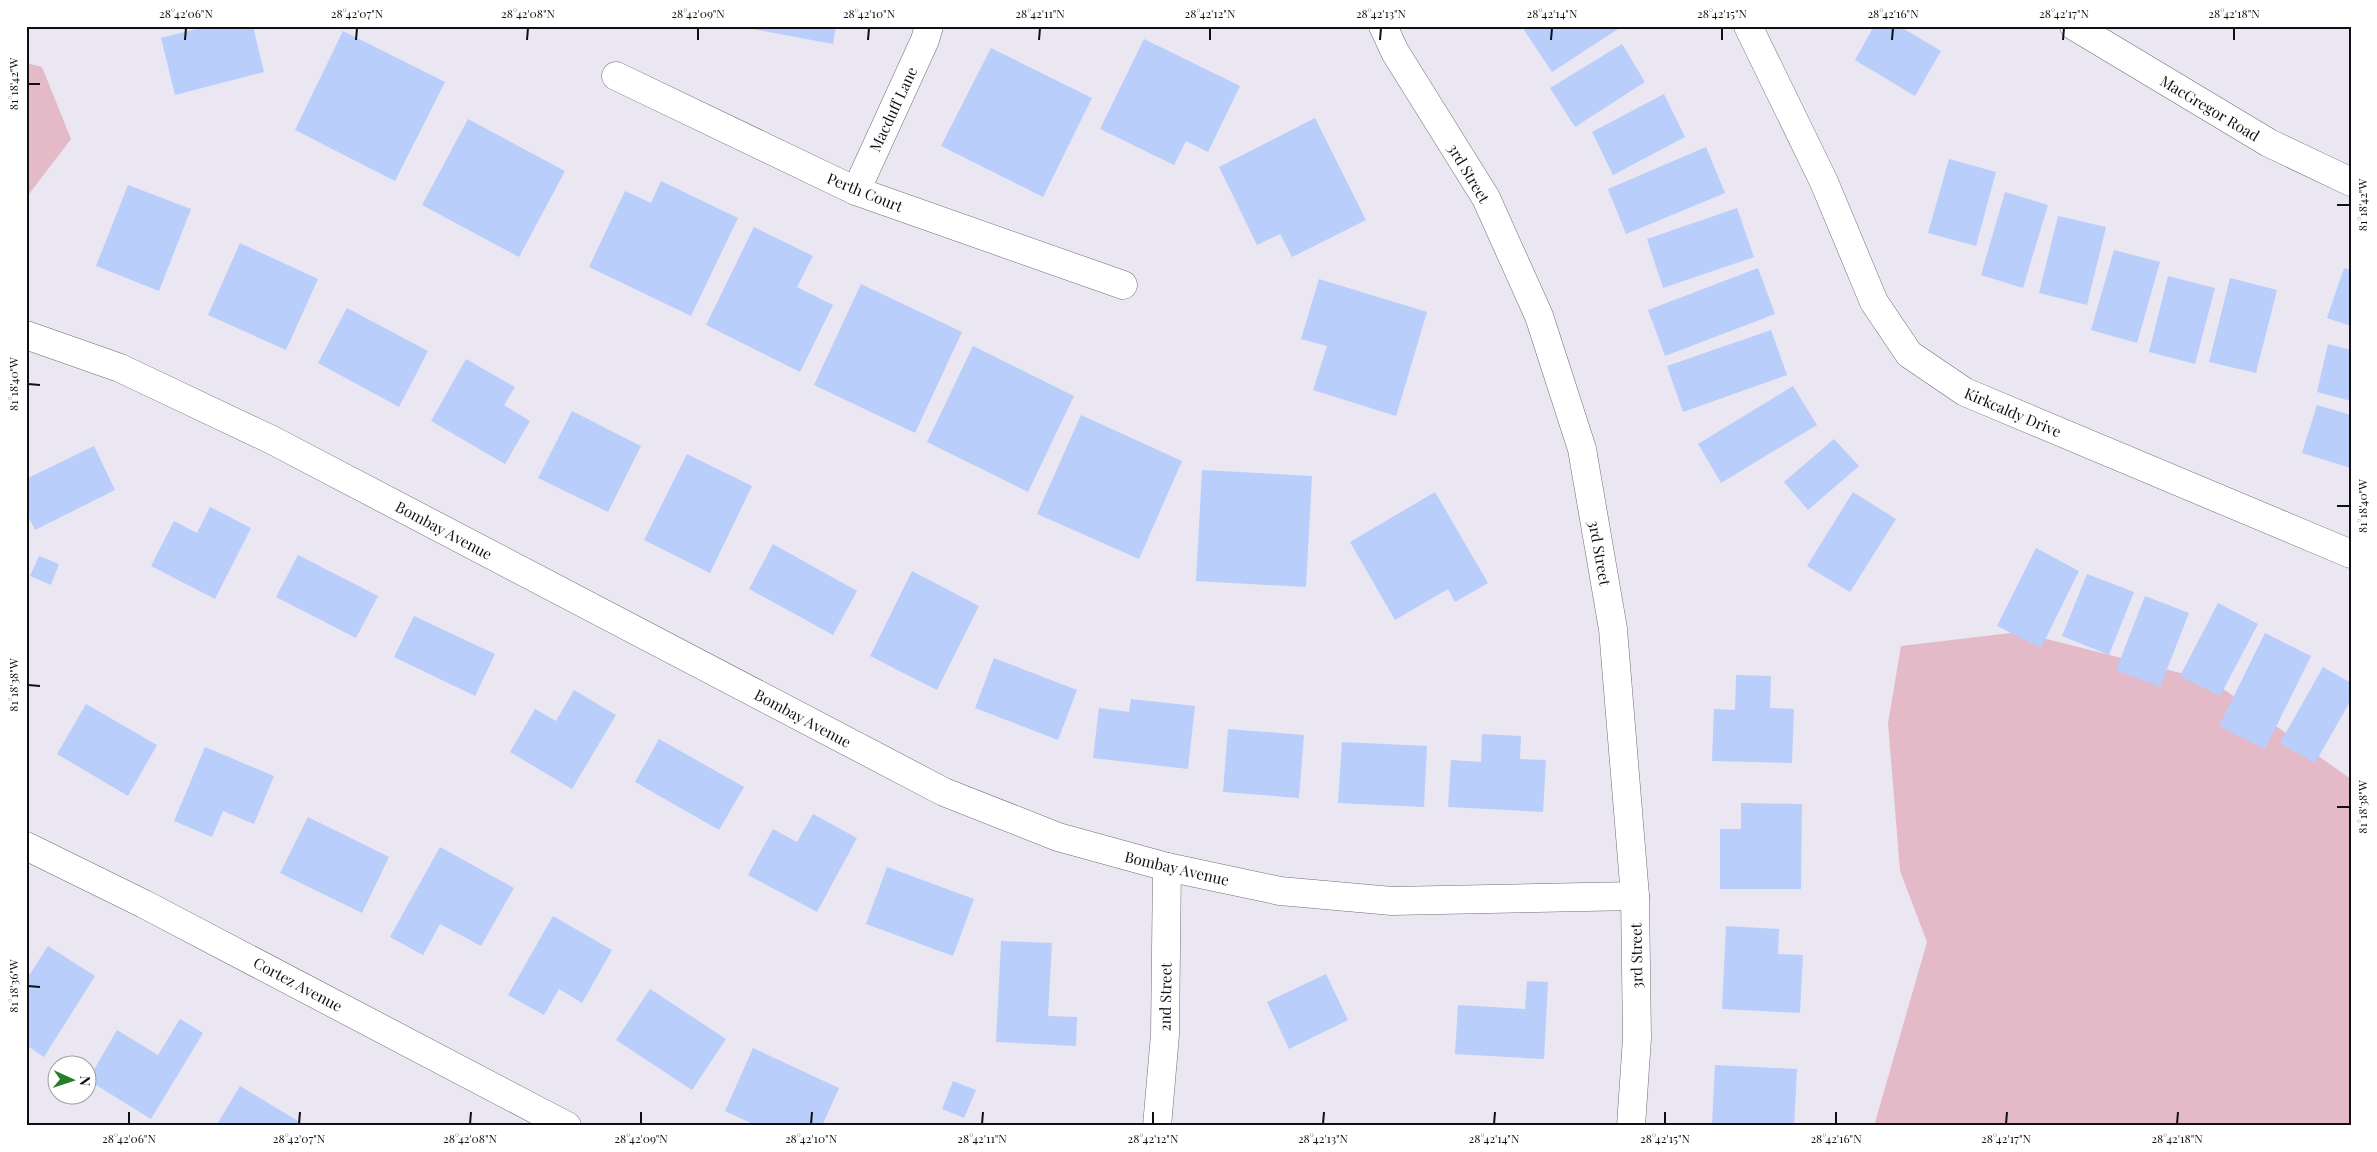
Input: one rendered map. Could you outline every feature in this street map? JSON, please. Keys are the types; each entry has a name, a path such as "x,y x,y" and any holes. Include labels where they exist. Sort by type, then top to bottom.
{"street":[{"name":"Macduff Lane","path":"856,191 925,40 929,26"},
{"name":"3rd Street","path":"1383,26 1395,52 1486,198 1539,316 1582,449 1613,629 1635,896 1637,1038 1630,1126"},
{"name":"Kirkcaldy Drive","path":"1748,26 1824,182 1874,302 1909,354 1965,392 2351,554"},
{"name":"MacGregor Road","path":"2074,26 2269,143 2351,182"},
{"name":"Perth Court","path":"616,76 856,191 1123,285"},
{"name":"Bombay Avenue","path":"26,335 120,368 272,440 944,792 1058,837 1167,867 1280,891 1392,901 1635,896"},
{"name":"Cortez Avenue","path":"26,846 144,904 567,1126"},
{"name":"2nd Street","path":"1157,1126 1165,1035 1167,867"}],"shaded area":[{"path":"26,63 42,67 71,139 26,198"},
{"path":"2019,632 2212,681 2351,779 2351,1126 1874,1126 1927,942 1900,871 1888,723 1901,646"}],"building":[{"path":"208,26 253,26 264,72 175,95 161,38"},
{"path":"737,26 836,26 833,44"},
{"path":"1529,26 1617,26 1618,29 1552,72 1524,30"},
{"path":"1874,26 1899,26 1941,51 1915,96 1855,60"},
{"path":"343,31 445,82 395,181 295,130"},
{"path":"1144,39 1240,86 1208,152 1186,141 1174,165 1100,129"},
{"path":"1622,44 1645,82 1575,127 1550,88"},
{"path":"991,48 1092,98 1043,197 941,146"},
{"path":"1664,94 1685,137 1613,175 1592,132"},
{"path":"1315,118 1366,220 1292,257 1280,234 1257,245 1219,167"},
{"path":"468,119 565,171 519,257 422,205"},
{"path":"1706,147 1725,193 1626,234 1608,189"},
{"path":"1949,159 1996,172 1976,246 1928,233"},
{"path":"661,181 738,218 691,316 589,267 625,191 651,203"},
{"path":"128,185 191,209 159,291 96,266"},
{"path":"2005,192 2048,205 2023,288 1981,275"},
{"path":"1737,208 1754,257 1663,288 1647,239"},
{"path":"2058,216 2106,227 2087,305 2039,293"},
{"path":"754,227 813,256 797,287 833,305 800,372 706,325"},
{"path":"240,243 318,279 286,350 208,315"},
{"path":"2114,250 2160,262 2137,343 2091,330"},
{"path":"1758,268 1775,314 1665,356 1648,310"},
{"path":"2344,268 2351,270 2351,326 2327,318"},
{"path":"2168,276 2215,288 2195,364 2149,352"},
{"path":"2230,278 2277,290 2256,373 2209,362"},
{"path":"1319,279 1427,312 1396,416 1313,390 1327,346 1301,339"},
{"path":"861,284 962,332 915,433 814,385"},
{"path":"347,308 428,351 399,407 318,363"},
{"path":"1771,330 1787,375 1683,412 1667,366"},
{"path":"2328,344 2351,350 2351,401 2317,392"},
{"path":"973,346 1074,396 1028,492 927,442"},
{"path":"466,359 515,387 504,405 530,421 505,464 431,421"},
{"path":"1793,386 1817,425 1721,483 1698,444"},
{"path":"2317,405 2351,415 2351,468 2302,453"},
{"path":"572,411 641,446 608,512 538,478"},
{"path":"1081,415 1182,461 1139,559 1037,514"},
{"path":"1834,439 1859,466 1808,510 1784,482"},
{"path":"94,446 115,490 35,530 26,512 26,479"},
{"path":"687,454 752,486 710,573 644,540"},
{"path":"1202,470 1312,476 1306,587 1196,581"},
{"path":"1435,492 1488,583 1455,602 1448,589 1395,620 1350,542"},
{"path":"1853,492 1896,519 1850,592 1807,566"},
{"path":"210,507 251,528 215,599 151,566 174,521 197,533"},
{"path":"773,544 857,591 833,635 749,589"},
{"path":"2036,548 2079,571 2041,648 1997,626"},
{"path":"298,555 378,596 356,638 276,597"},
{"path":"39,556 59,564 51,585 30,576"},
{"path":"912,571 979,606 937,690 870,656"},
{"path":"2087,574 2134,592 2109,655 2062,636"},
{"path":"2145,596 2189,613 2160,687 2116,670"},
{"path":"2218,603 2258,624 2220,696 2180,676"},
{"path":"414,616 495,654 475,696 394,657"},
{"path":"2265,633 2311,656 2265,749 2219,726"},
{"path":"994,658 1077,690 1058,740 975,708"},
{"path":"2323,667 2351,683 2351,700 2315,763 2280,743"},
{"path":"1736,675 1771,676 1770,708 1794,709 1792,763 1712,761 1714,709 1735,710"},
{"path":"574,690 616,715 572,789 510,752 535,709 556,721"},
{"path":"1131,699 1195,706 1188,769 1093,758 1099,708 1129,712"},
{"path":"86,704 157,745 128,796 57,754"},
{"path":"1228,729 1304,735 1299,798 1223,792"},
{"path":"1482,734 1521,736 1520,759 1546,760 1543,812 1448,807 1451,760 1481,762"},
{"path":"659,739 744,787 719,830 635,782"},
{"path":"1342,742 1427,746 1424,807 1338,803"},
{"path":"205,747 274,776 254,824 223,811 212,837 174,821"},
{"path":"1741,803 1802,804 1801,889 1720,889 1720,829 1741,829"},
{"path":"813,814 857,838 817,912 748,875 773,829 797,842"},
{"path":"308,817 389,857 362,913 280,873"},
{"path":"440,847 514,888 481,946 440,924 423,955 390,937"},
{"path":"887,867 974,899 953,956 866,924"},
{"path":"553,916 612,950 582,1003 559,989 544,1015 508,995"},
{"path":"1726,926 1779,929 1778,954 1803,955 1800,1013 1722,1009"},
{"path":"1001,941 1052,943 1048,1016 1077,1017 1076,1046 996,1042"},
{"path":"48,946 95,976 44,1057 26,1045 26,971 30,974"},
{"path":"1326,974 1348,1020 1289,1049 1267,1002"},
{"path":"1527,981 1548,982 1544,1059 1455,1054 1458,1005 1525,1009"},
{"path":"650,989 726,1039 692,1090 616,1040"},
{"path":"180,1019 203,1033 151,1119 98,1086 98,1063 117,1030 158,1055"},
{"path":"753,1048 839,1088 822,1126 757,1126 725,1111"},
{"path":"1715,1065 1797,1069 1794,1126 1712,1126"},
{"path":"953,1081 976,1090 964,1118 942,1109"},
{"path":"240,1086 303,1124 302,1126 216,1126"}]}
